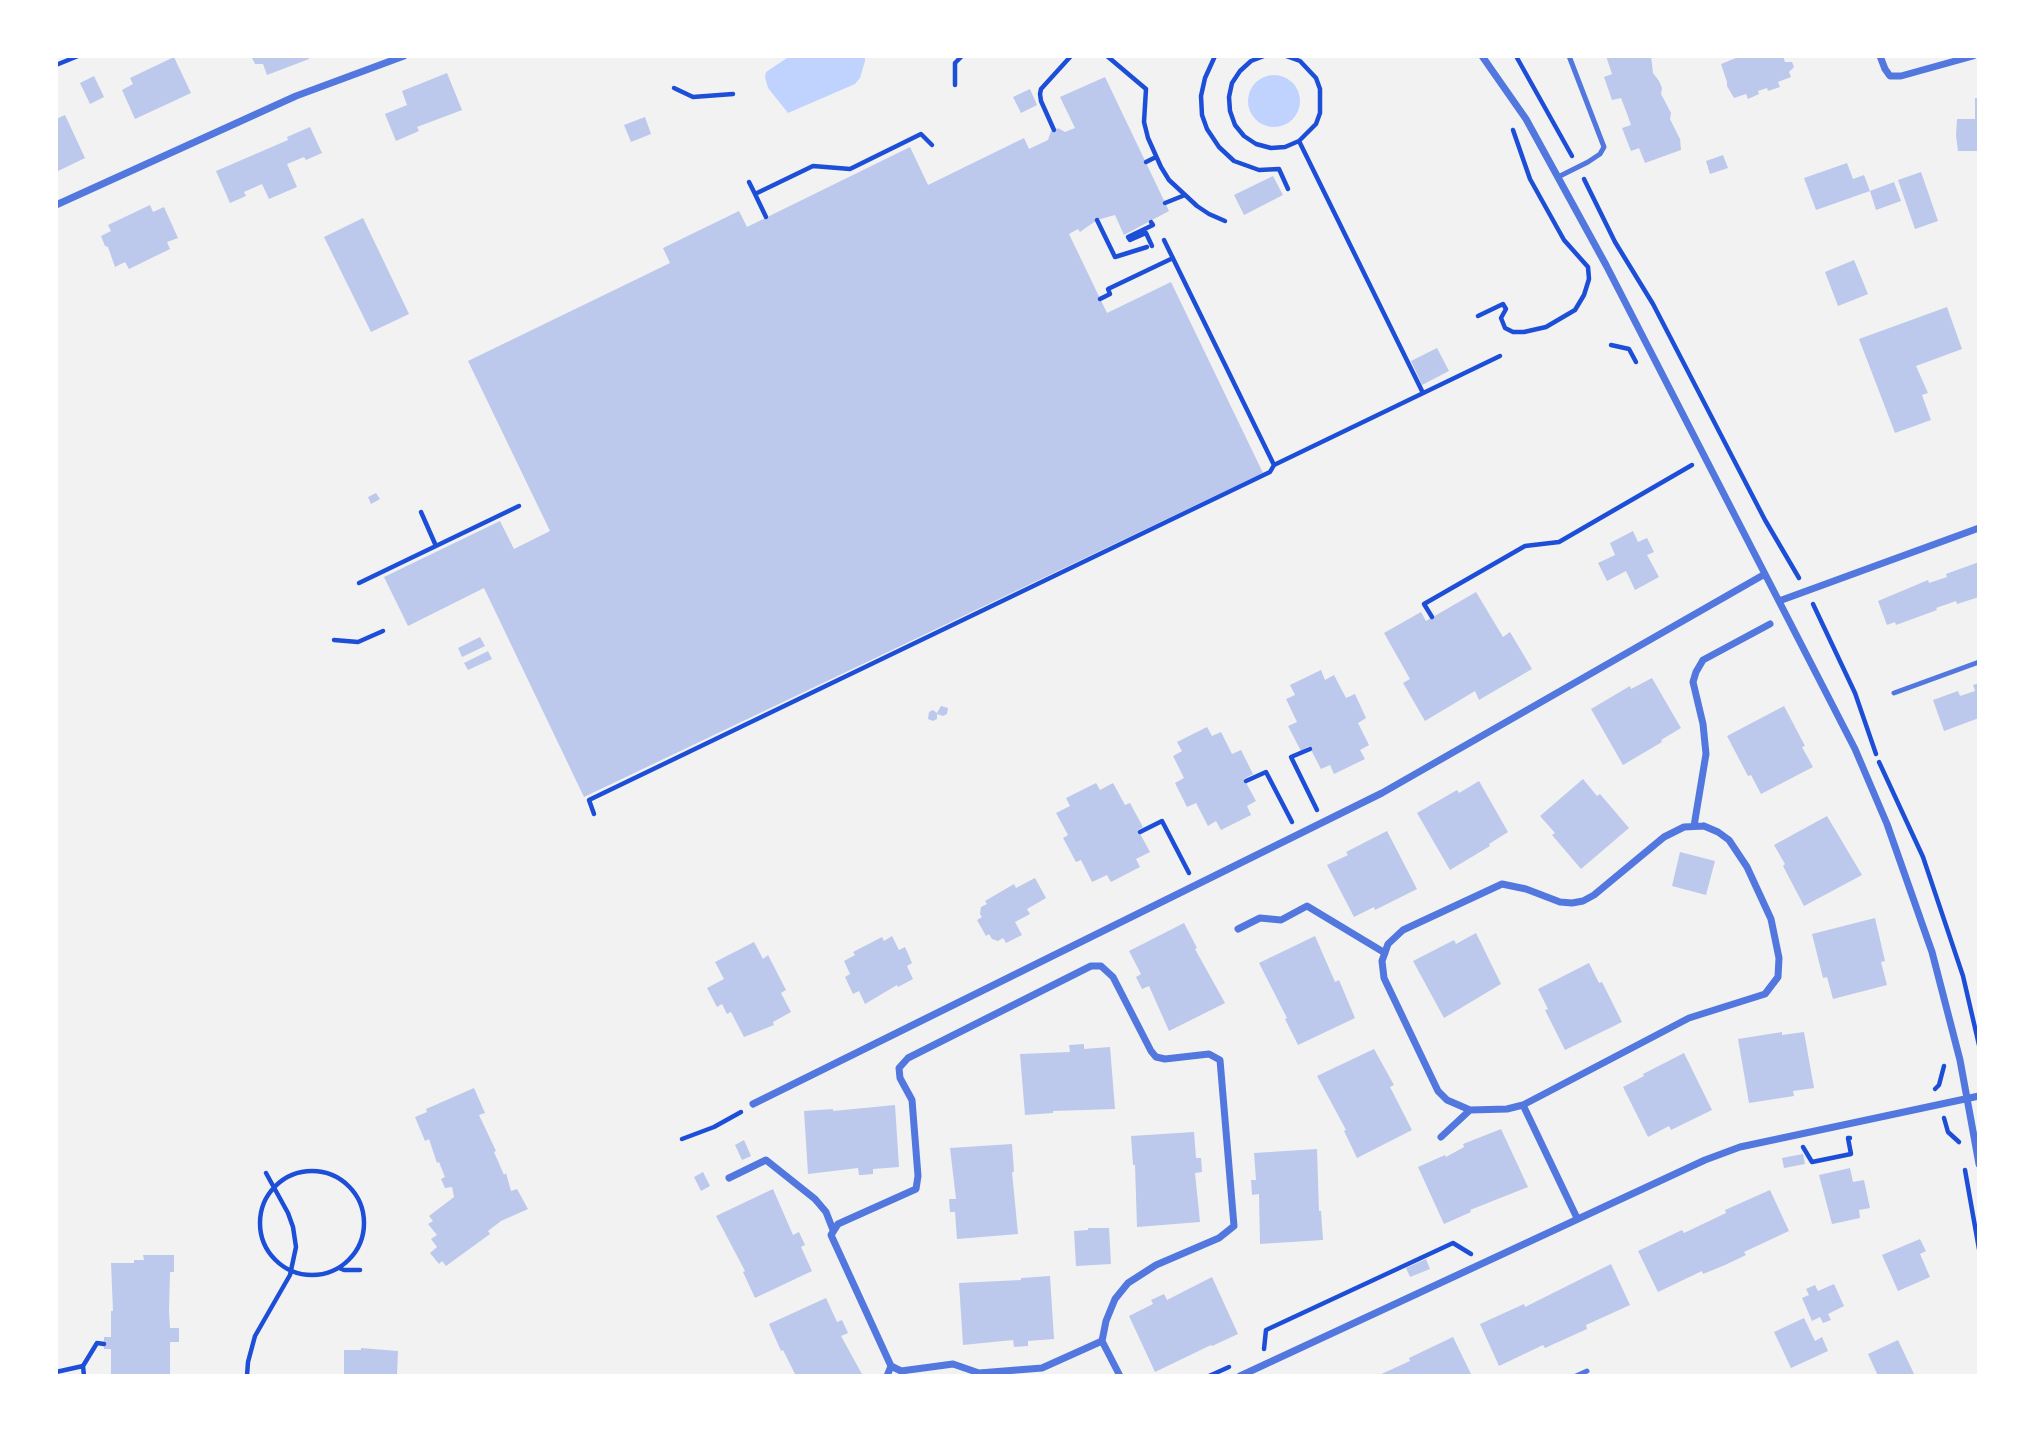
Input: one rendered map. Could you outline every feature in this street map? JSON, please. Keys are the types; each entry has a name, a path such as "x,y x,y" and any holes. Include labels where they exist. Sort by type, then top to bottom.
{"street":[{"path":"56,205 296,96 404,56"},
{"path":"1482,56 1527,119 1855,749 1906,874 1932,952 1951,1020 1979,1164"},
{"path":"1880,56 1891,76 1901,76 1973,56"},
{"path":"1779,601 1979,528"},
{"path":"753,1104 1382,793 1765,574"},
{"path":"1694,826 1706,754 1703,724 1693,682 1696,672 1703,660 1770,624"},
{"path":"1694,826 1703,826 1718,832 1729,840 1759,890 1771,919 1779,958 1778,977 1765,994 1689,1018 1524,1105 1507,1109 1470,1110 1447,1100 1427,1072 1384,978 1382,961 1388,944 1403,930 1502,884 1526,889 1560,902 1583,901 1594,895 1664,837 1684,827 1694,826"},
{"path":"1238,929 1260,918 1281,920 1307,906 1385,953"},
{"path":"1102,1341 1042,1368 979,1373 953,1364 901,1371 891,1366 831,1236 838,1224 916,1189 919,1176 912,1100 900,1078 899,1068 908,1058 1091,966 1101,966 1113,977 1156,1057 1165,1059 1209,1054 1220,1060 1234,1226 1219,1238 1156,1265 1128,1283 1115,1299 1102,1341 1120,1376"},
{"path":"1240,1376 1705,1160 1740,1147 1979,1097"},
{"path":"1524,1105 1577,1218"},
{"path":"1441,1137 1470,1110"},
{"path":"729,1178 766,1160 815,1199 826,1212 833,1230"},
{"path":"887,1376 891,1366"}],"lane":[{"path":"1558,177 1600,154 1604,146 1569,56"},
{"path":"1894,693 1979,662"},
{"path":"1576,1376 1587,1371"}],"path":[{"path":"56,65 78,56"},
{"path":"955,85 955,63 961,56"},
{"path":"1054,130 1041,101 1041,89 1071,56"},
{"path":"1107,56 1146,89 1144,121 1156,157 1169,180 1209,215 1225,221"},
{"path":"1215,56 1200,96 1207,129 1234,161 1259,170 1279,169 1288,189"},
{"path":"1264,56 1251,61 1240,71 1232,83 1229,97 1235,125 1250,140 1270,148 1285,147 1299,141 1315,124 1320,113 1320,89 1309,69 1300,61 1286,56"},
{"path":"674,88 693,97 733,94"},
{"path":"1478,316 1503,303 1506,309 1500,318 1505,328 1513,332 1524,332 1546,327 1575,310 1589,279 1588,267 1564,240 1531,179 1509,119"},
{"path":"755,194 813,166 850,169 921,134 932,145"},
{"path":"1299,141 1423,393"},
{"path":"1146,162 1156,157"},
{"path":"749,182 766,217"},
{"path":"1165,203 1185,195"},
{"path":"1097,220 1115,257 1149,246 1146,233 1130,240 1128,237 1153,225 1151,222"},
{"path":"1164,240 1274,465"},
{"path":"1100,299 1110,294 1108,289 1173,258"},
{"path":"1611,345 1629,349 1642,372"},
{"path":"594,814 589,800 1270,472 1274,465 1500,356"},
{"path":"1686,454 1696,473"},
{"path":"1432,617 1424,604 1525,547 1559,542 1692,465"},
{"path":"359,583 519,506"},
{"path":"421,512 436,546"},
{"path":"334,640 358,642 383,631"},
{"path":"1310,749 1291,757 1316,809"},
{"path":"1246,781 1266,772 1291,821"},
{"path":"1140,832 1162,821 1189,872"},
{"path":"1939,1085 1944,1063"},
{"path":"682,1139 714,1127 753,1104"},
{"path":"1933,1121 1946,1118 1948,1132 1960,1143"},
{"path":"1792,1150 1805,1147 1812,1161 1851,1154 1848,1138 1859,1136"},
{"path":"1964,1166 1979,1249"},
{"path":"304,1171 331,1174 352,1190 359,1201 363,1230 355,1250 339,1268 311,1275 292,1270 281,1265 270,1254 262,1240 259,1225 261,1209 274,1187 292,1175 304,1171"},
{"path":"247,1376 255,1336 292,1270 296,1247 293,1227 266,1173"},
{"path":"339,1268 360,1270"},
{"path":"84,1376 83,1366 97,1343 104,1343"},
{"path":"56,1372 83,1366"}],"water":[{"path":"790,56 865,56 865,61 860,78 855,84 788,113 768,88 765,77 766,72"},
{"path":"1274,75 1293,82 1300,101 1293,120 1274,127 1255,120 1248,101 1255,82"}],"building":[{"path":"251,56 308,56 309,59 267,75 263,64 255,64"},
{"path":"1606,56 1651,56 1653,73 1662,88 1661,94 1671,113 1670,119 1680,139 1681,150 1645,163 1639,148 1631,151 1622,128 1631,125 1626,111 1621,98 1612,100 1604,77 1612,74"},
{"path":"1741,56 1783,56 1785,62 1792,62 1794,67 1789,72 1791,77 1778,82 1780,87 1758,91 1759,94 1748,99 1746,94 1734,98 1727,86 1721,64"},
{"path":"174,57 191,93 135,119 122,90 133,84 130,78"},
{"path":"447,73 462,110 417,127 419,131 396,141 385,114 407,105 402,91"},
{"path":"94,76 104,97 90,104 80,83"},
{"path":"1105,77 1169,211 1124,235 1115,215 1097,220 1080,232 1078,229 1069,234 1107,313 1171,282 1263,473 584,797 484,588 408,626 384,577 500,521 514,549 550,531 468,361 670,263 663,248 739,211 747,227 910,147 928,185 1024,138 1029,149 1048,140 1051,131 1058,128 1065,132 1075,128 1060,97"},
{"path":"1030,89 1037,105 1021,113 1013,97"},
{"path":"1975,98 1979,98 1979,151 1958,151 1957,119 1975,119"},
{"path":"65,115 85,158 56,172 56,119"},
{"path":"645,117 651,134 631,142 624,125"},
{"path":"310,127 322,153 287,164 297,187 269,199 262,184 244,192 246,196 230,203 216,171 288,140 287,137"},
{"path":"1723,155 1728,168 1710,174 1706,161"},
{"path":"1847,163 1853,179 1864,175 1870,191 1816,210 1804,178"},
{"path":"1921,172 1938,221 1915,229 1898,180"},
{"path":"1273,176 1283,195 1244,215 1234,195"},
{"path":"1894,182 1901,201 1876,210 1870,191"},
{"path":"150,205 153,212 164,207 178,238 167,242 170,249 129,269 125,262 115,267 101,236 111,231 108,225"},
{"path":"363,218 409,314 371,332 324,237"},
{"path":"1854,260 1868,294 1838,306 1825,272"},
{"path":"1947,307 1962,349 1916,366 1928,393 1922,395 1931,420 1895,433 1859,339"},
{"path":"1437,348 1449,371 1422,385 1411,361"},
{"path":"376,493 380,499 371,504 368,497"},
{"path":"1633,531 1638,542 1647,538 1654,552 1647,555 1659,577 1635,590 1626,571 1607,581 1598,563 1615,555 1610,543"},
{"path":"1979,562 1979,597 1957,604 1956,601 1896,625 1895,622 1887,625 1878,601 1928,580 1929,583 1947,577 1946,574"},
{"path":"1476,592 1503,637 1510,632 1532,669 1479,700 1475,691 1425,721 1403,683 1410,679 1384,633 1421,612 1426,621"},
{"path":"480,637 485,646 462,657 458,648"},
{"path":"488,651 492,659 468,670 464,663"},
{"path":"1321,670 1325,680 1334,675 1346,698 1355,694 1366,718 1358,723 1369,745 1360,750 1365,759 1334,774 1330,765 1321,769 1309,746 1301,751 1288,726 1297,722 1286,699 1295,695 1290,685"},
{"path":"1652,678 1681,728 1623,765 1591,709 1630,686 1631,689"},
{"path":"1979,683 1979,718 1944,731 1933,700 1958,691 1960,696 1975,691 1973,685"},
{"path":"941,706 948,708 947,714 937,714 937,719 933,721 928,719 929,712 933,710 937,713"},
{"path":"1784,706 1813,767 1761,794 1751,775 1748,776 1727,736"},
{"path":"1207,727 1212,736 1221,732 1232,754 1241,750 1253,774 1244,779 1256,801 1247,806 1251,815 1221,830 1216,821 1208,826 1196,803 1187,807 1175,783 1184,778 1173,756 1182,751 1177,742"},
{"path":"1583,779 1597,796 1600,794 1629,828 1581,869 1552,835 1555,833 1540,816"},
{"path":"1479,781 1508,832 1450,870 1417,813"},
{"path":"1096,783 1100,790 1113,783 1125,805 1130,803 1143,827 1138,830 1150,852 1136,859 1140,867 1111,882 1107,875 1092,882 1081,860 1076,862 1063,838 1068,835 1056,813 1070,806 1066,798"},
{"path":"1827,816 1862,875 1804,906 1774,845"},
{"path":"1387,831 1417,889 1375,910 1374,907 1354,917 1327,865"},
{"path":"1680,852 1715,861 1706,895 1672,886"},
{"path":"1035,878 1046,898 1027,909 1030,914 1015,922 1022,935 1006,943 1003,938 998,941 992,939 989,934 986,936 977,920 982,917 981,907 987,904 985,901 1014,884 1016,888"},
{"path":"1875,918 1885,961 1881,962 1887,985 1833,999 1827,977 1823,978 1812,934"},
{"path":"1184,923 1225,1003 1169,1031 1149,986 1142,989 1136,977 1141,974 1129,951"},
{"path":"1476,933 1501,984 1444,1018 1413,961 1454,940 1456,944"},
{"path":"892,936 899,950 905,947 912,963 907,966 913,979 865,1004 859,991 853,994 845,977 850,974 844,961 855,955 853,952 882,937 884,941"},
{"path":"1315,936 1335,982 1339,980 1355,1018 1298,1045 1259,963"},
{"path":"754,942 763,959 768,955 786,990 781,993 791,1012 773,1022 774,1025 744,1037 731,1012 727,1014 722,1004 717,1007 707,988 724,979 715,962"},
{"path":"1589,963 1622,1022 1565,1050 1538,989"},
{"path":"1782,1032 1782,1035 1804,1032 1814,1088 1793,1091 1794,1096 1749,1103 1738,1039"},
{"path":"1084,1044 1084,1049 1110,1047 1115,1109 1053,1111 1025,1115 1020,1054 1070,1052 1069,1045"},
{"path":"1374,1049 1394,1085 1390,1087 1412,1130 1357,1158 1344,1131 1346,1130 1317,1076"},
{"path":"1684,1053 1712,1110 1671,1130 1669,1126 1648,1137 1623,1087"},
{"path":"474,1088 485,1113 479,1115 504,1175 506,1173 511,1191 517,1189 528,1209 501,1221 488,1231 490,1234 446,1266 442,1261 439,1264 430,1253 437,1247 431,1239 437,1235 428,1224 433,1221 429,1216 454,1197 452,1187 445,1188 441,1179 445,1177 439,1162 437,1163 429,1139 425,1141 415,1117 427,1112 426,1109"},
{"path":"895,1105 899,1167 873,1169 873,1174 862,1175 859,1175 858,1168 808,1174 804,1111"},
{"path":"1501,1129 1528,1187 1470,1210 1471,1212 1444,1224 1418,1167 1445,1155 1446,1157 1464,1147 1463,1144"},
{"path":"1194,1132 1196,1158 1201,1158 1202,1172 1195,1173 1200,1222 1137,1227 1131,1136"},
{"path":"744,1140 751,1156 742,1160 735,1145"},
{"path":"1012,1144 1018,1234 957,1239 955,1212 950,1212 949,1199 956,1199 950,1148"},
{"path":"1317,1149 1323,1240 1260,1244 1259,1194 1252,1195 1251,1180 1256,1180 1254,1153"},
{"path":"1803,1154 1805,1164 1784,1168 1782,1158"},
{"path":"1850,1168 1853,1182 1864,1180 1870,1208 1859,1210 1860,1218 1832,1224 1819,1175"},
{"path":"703,1172 710,1186 701,1191 694,1177"},
{"path":"773,1189 793,1235 799,1232 805,1245 801,1247 812,1271 755,1298 743,1272 745,1271 716,1216"},
{"path":"1770,1190 1789,1231 1744,1252 1746,1255 1725,1265 1703,1274 1702,1271 1658,1292 1638,1251 1682,1230 1684,1233 1726,1213 1725,1210"},
{"path":"1109,1228 1111,1264 1076,1266 1074,1231"},
{"path":"1920,1239 1926,1251 1920,1254 1930,1277 1898,1291 1882,1255"},
{"path":"143,1255 174,1255 174,1272 170,1272 169,1311 170,1328 179,1328 179,1342 170,1342 170,1376 111,1376 111,1349 104,1349 104,1337 111,1337 111,1263 134,1263 134,1260 144,1260"},
{"path":"1426,1259 1430,1269 1410,1277 1406,1268"},
{"path":"1611,1264 1630,1305 1586,1325 1587,1329 1545,1348 1543,1345 1499,1366 1480,1324 1524,1304 1525,1307"},
{"path":"1050,1276 1054,1339 1028,1341 1028,1346 1014,1347 1013,1340 963,1345 959,1283"},
{"path":"1212,1277 1238,1334 1155,1372 1129,1316 1153,1304 1151,1300 1164,1294 1167,1300"},
{"path":"1834,1284 1844,1306 1828,1314 1831,1320 1823,1323 1820,1317 1812,1321 1802,1298 1809,1295 1806,1289 1815,1285 1818,1291"},
{"path":"826,1298 837,1322 842,1320 848,1333 841,1336 863,1376 796,1376 783,1350 781,1351 769,1324"},
{"path":"1804,1318 1815,1341 1822,1337 1828,1351 1791,1368 1774,1332"},
{"path":"1453,1337 1472,1376 1377,1376 1410,1361 1409,1358"},
{"path":"1898,1340 1915,1376 1878,1376 1868,1354"},
{"path":"361,1348 398,1351 397,1374 402,1376 344,1376 344,1350"}]}
